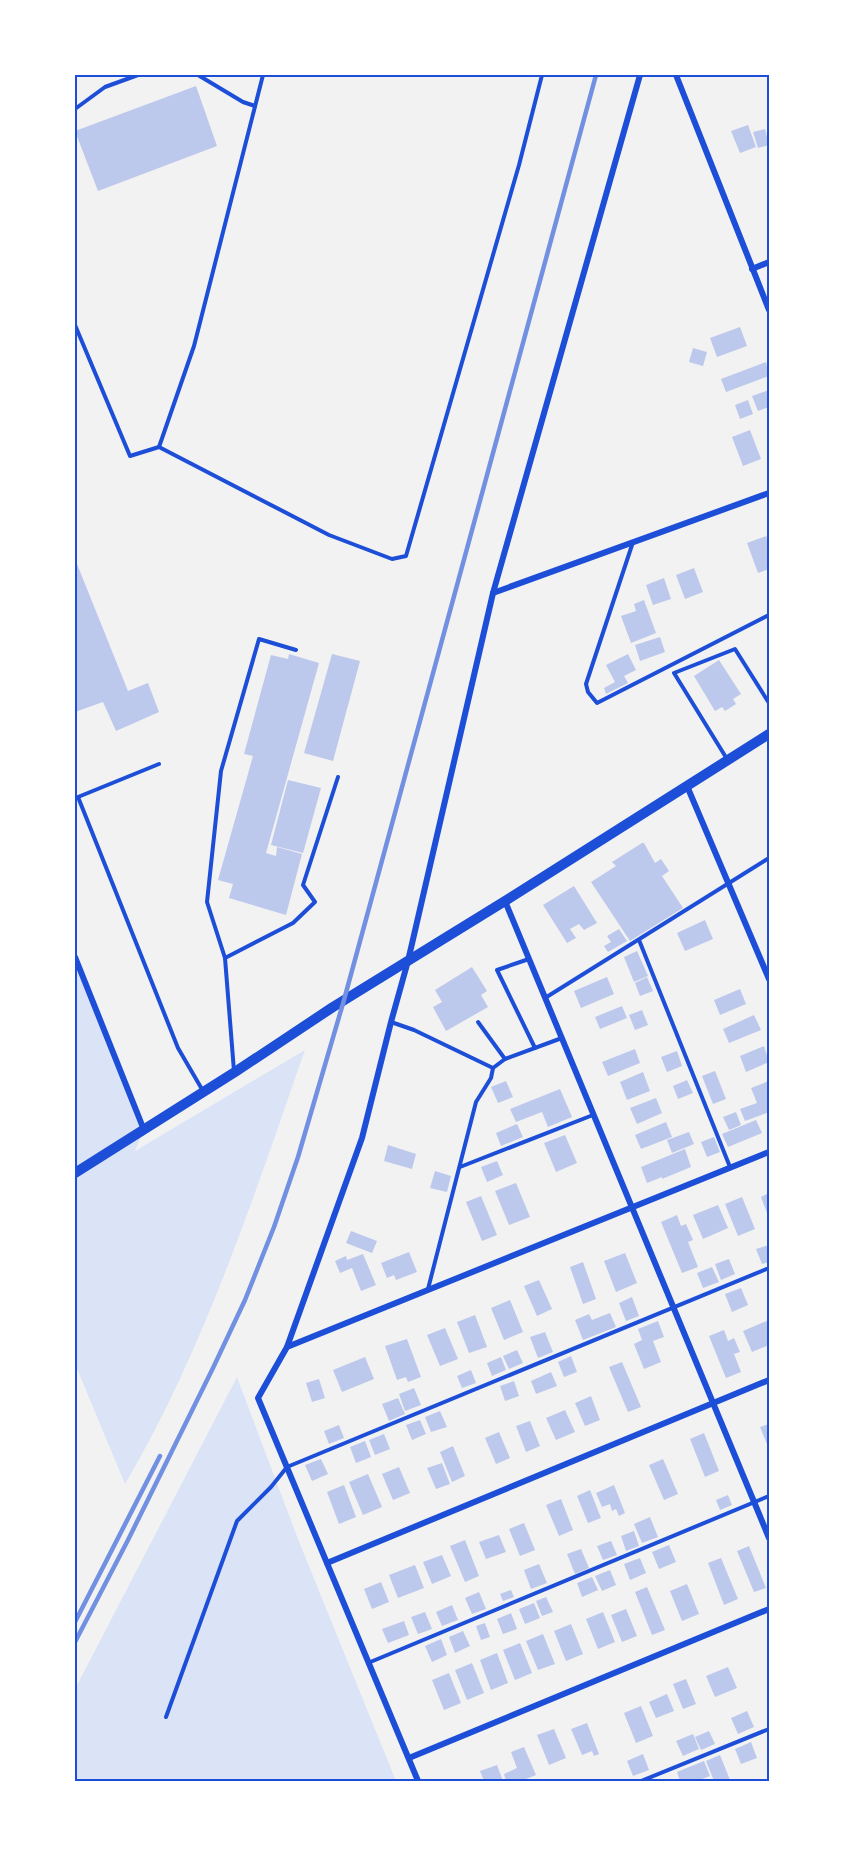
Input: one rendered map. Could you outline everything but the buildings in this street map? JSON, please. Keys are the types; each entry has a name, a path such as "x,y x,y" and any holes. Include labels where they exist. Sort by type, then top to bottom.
{"main road":[{"path":"75,1173 235,1072 333,1006 505,901 769,734"}],"street":[{"path":"418,1781 258,1398 287,1347 362,1138 408,961 493,593 640,75"},
{"path":"676,75 769,310"},
{"path":"753,269 769,262"},
{"path":"493,593 769,493"},
{"path":"687,786 769,979"},
{"path":"505,901 769,1538"},
{"path":"75,957 144,1130"},
{"path":"287,1347 769,1152"},
{"path":"327,1563 769,1380"},
{"path":"409,1758 769,1609"}],"lane":[{"path":"75,110 105,87 138,75"},
{"path":"198,75 243,102 255,106"},
{"path":"159,447 194,346 263,75"},
{"path":"75,325 130,456 159,447 329,535 392,559 406,556 519,165 542,75"},
{"path":"633,542 586,684 588,692 597,703 769,615"},
{"path":"235,1072 225,958 207,902 220,771 259,639 296,650"},
{"path":"728,760 674,673 735,649 769,703"},
{"path":"159,764 78,797 178,1048 203,1092"},
{"path":"225,958 293,923 315,902 303,885 339,777"},
{"path":"545,998 769,858"},
{"path":"639,940 730,1167"},
{"path":"529,959 497,970 535,1048"},
{"path":"391,1022 414,1030 493,1068"},
{"path":"478,1022 505,1059"},
{"path":"428,1290 476,1102 491,1078 493,1068 505,1059 562,1038"},
{"path":"460,1167 594,1114"},
{"path":"166,1717 237,1521 271,1487 286,1467 769,1268"},
{"path":"368,1663 769,1496"},
{"path":"641,1781 769,1729"}],"shaded area":[{"path":"75,957 144,1130 135,1151 305,1050 226,1272 179,1380 125,1484 75,1364"},
{"path":"237,1377 298,1539 396,1781 75,1781 75,1689"}],"railway":[{"path":"75,1642 128,1540 245,1300 274,1227 298,1157 344,1000 596,75"},
{"path":"75,1622 160,1456"}]}
